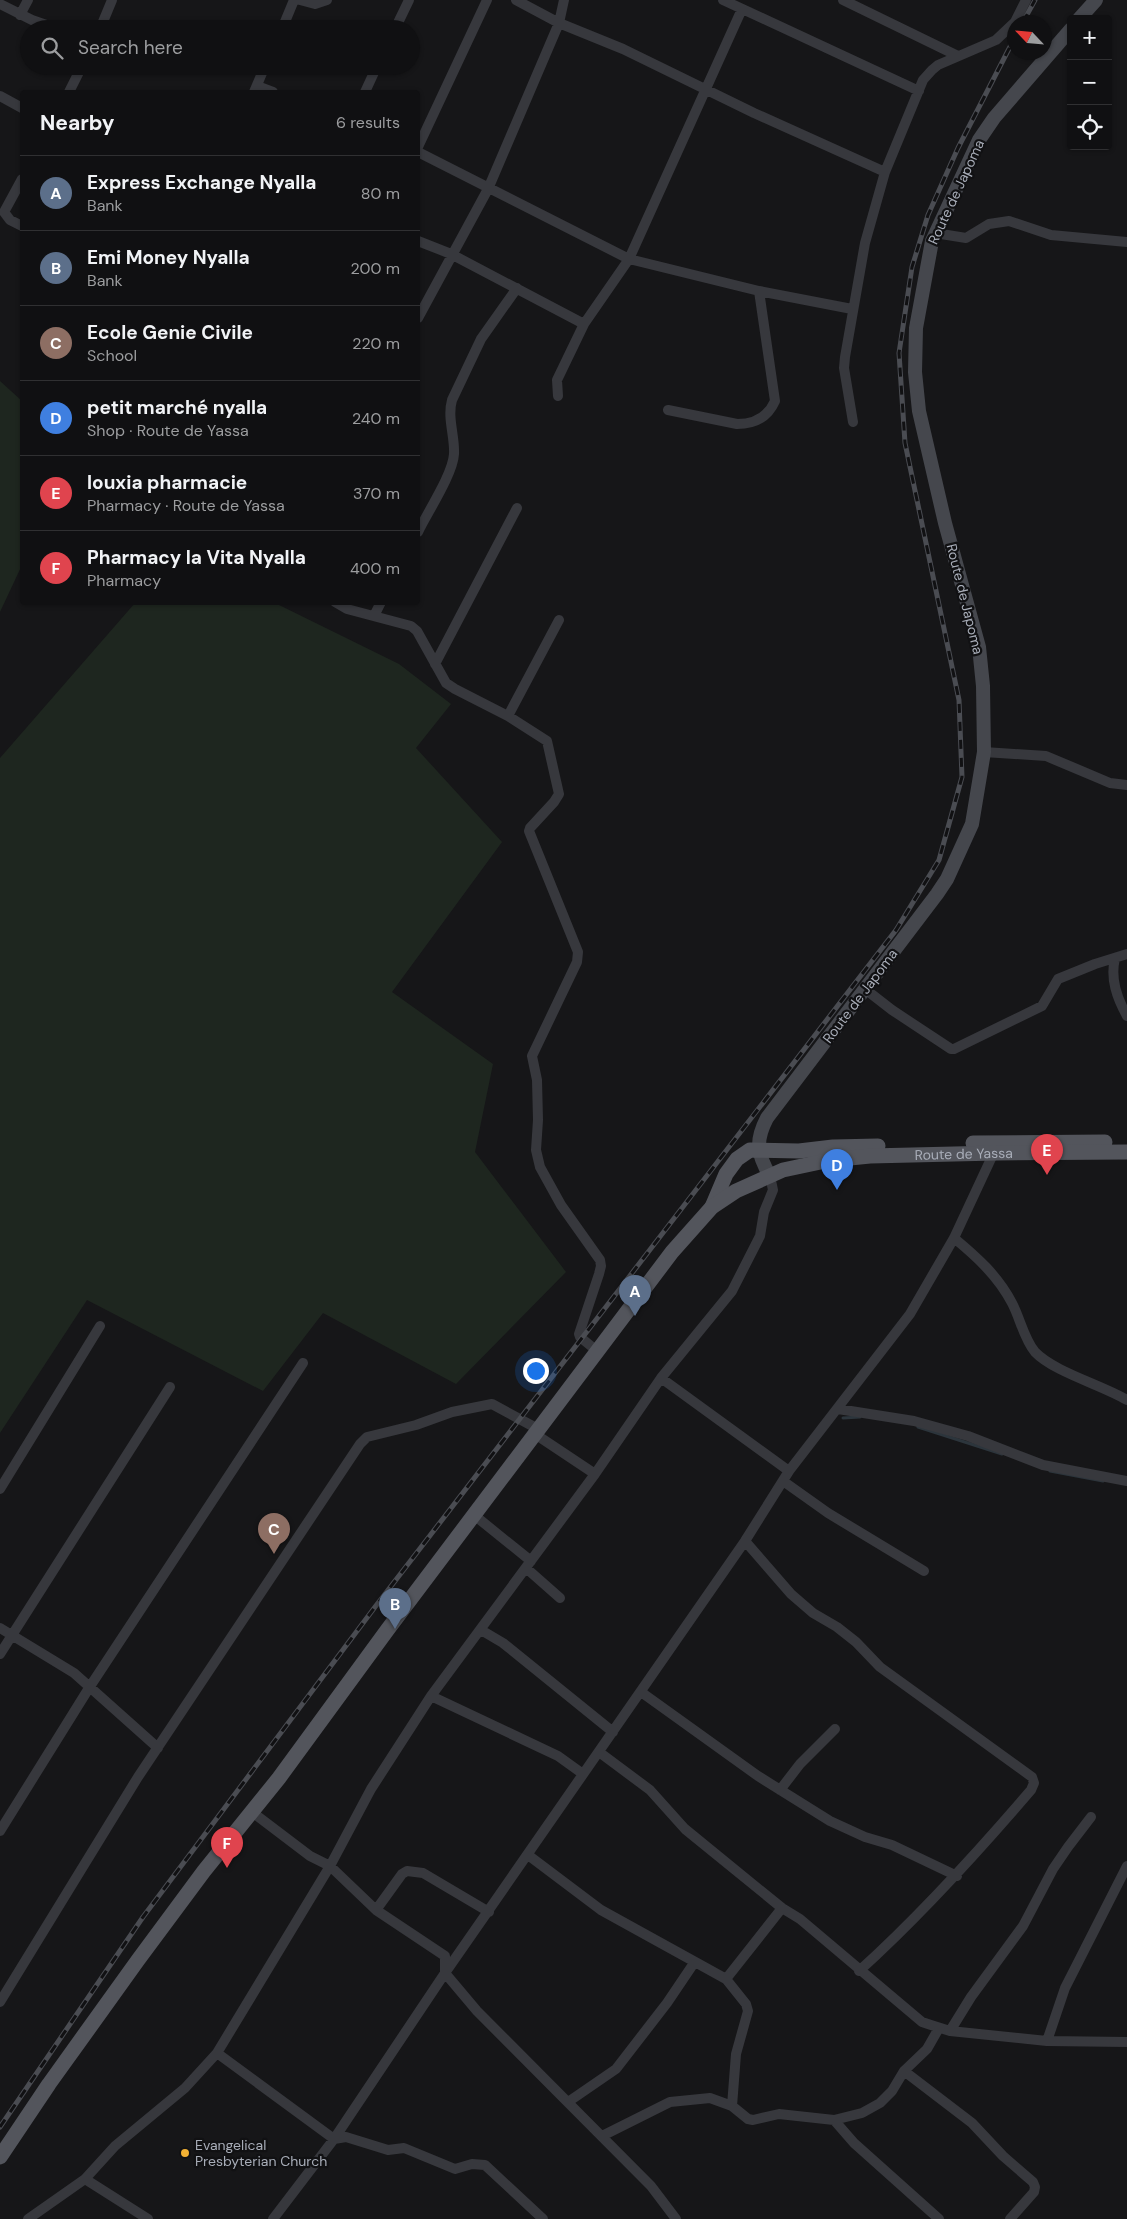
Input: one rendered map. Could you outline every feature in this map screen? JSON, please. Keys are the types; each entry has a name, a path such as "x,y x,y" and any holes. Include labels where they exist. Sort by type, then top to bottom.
{"main road":[{"name":"Route de Yassa","path":"831,1153 1127,1142"},
{"name":"Route de Yassa","path":"996,1147 1127,1152"},
{"path":"712,1207 726,1174 744,1153 758,1149 831,1153"},
{"path":"0,2157 102,2008 204,1871 279,1778 672,1252 712,1207 736,1191 783,1170 831,1153"}],"street":[{"path":"20,15 28,0"},
{"path":"104,20 112,0"},
{"path":"286,20 294,0"},
{"path":"300,0 315,4 327,0"},
{"path":"399,20 408,0"},
{"path":"420,142 486,0"},
{"path":"516,0 559,23 623,49 885,172"},
{"path":"420,314 488,189 559,23 564,0"},
{"path":"723,0 919,91"},
{"path":"844,0 958,56"},
{"path":"1019,15 1026,0"},
{"path":"1083,15 1096,0"},
{"path":"0,4 34,20"},
{"path":"558,396 557,380 584,324 628,259 742,9"},
{"path":"853,422 844,368 852,309 864,249 885,172 923,80 932,70 958,56 996,40 1007,30"},
{"name":"Route de Japoma","path":"758,1149 763,1126 767,1118 947,879 972,824 984,752 983,686 979,647 944,523 919,411 915,372 916,328 925,270 935,233 978,140 994,118 1067,34"},
{"path":"70,90 78,75"},
{"path":"255,89 261,75"},
{"path":"366,90 373,75"},
{"path":"0,96 20,107"},
{"path":"420,153 628,259 759,292 852,309"},
{"path":"20,183 4,212 10,220 20,225"},
{"path":"935,233 966,238 989,224 997,221 1009,221 1052,236 1127,242"},
{"path":"420,242 451,254 584,324"},
{"path":"420,528 449,471 454,454 450,410 452,400 481,339 517,288"},
{"path":"668,410 737,424 746,424 758,420 771,410 776,401 759,292"},
{"path":"435,664 517,508"},
{"path":"340,605 347,609 401,623 417,631 446,683 508,716 548,741 559,794 529,831 578,952 577,962 532,1056 537,1090 536,1150 540,1168 561,1205 600,1260 602,1266 579,1334 597,1351"},
{"path":"374,616 379,605"},
{"path":"508,716 558,620"},
{"path":"984,752 1046,756 1110,783 1127,785"},
{"path":"865,989 892,1010 951,1049 954,1049 1042,1006 1058,979 1127,954"},
{"path":"1114,958 1116,996 1127,1016"},
{"path":"273,2219 334,2139 445,1973 745,1541 789,1471 910,1314 954,1238 996,1147"},
{"path":"28,2219 85,2179 115,2146 185,2088 218,2053 330,1866 371,1789 431,1696 595,1474 661,1378 732,1291 760,1236 764,1212 774,1190 758,1149"},
{"path":"954,1238 992,1273 1000,1283 1012,1303 1035,1352 1046,1360 1127,1400"},
{"path":"0,1489 100,1326"},
{"path":"0,1831 89,1688 303,1362"},
{"path":"661,1378 789,1471"},
{"path":"0,1654 170,1387"},
{"path":"0,2002 158,1748 360,1444 367,1437 416,1425 452,1412 492,1404 537,1431 595,1474"},
{"path":"838,1409 914,1421 968,1436 1043,1465 1127,1481"},
{"path":"783,1481 828,1513 924,1571"},
{"path":"474,1515 529,1564 560,1598"},
{"path":"745,1541 780,1583 806,1607 837,1627 856,1642 880,1667 1032,1778 1034,1783 1031,1790 957,1876 860,1971"},
{"path":"0,1628 61,1664 158,1748"},
{"path":"481,1630 502,1643 613,1732"},
{"path":"641,1692 780,1790 830,1821 865,1837 892,1845 957,1876"},
{"path":"431,1696 558,1756 584,1774"},
{"path":"780,1790 800,1764 835,1728"},
{"path":"599,1752 650,1790 685,1829 782,1908 800,1919 922,2022 945,2030 1047,2041 1127,2042"},
{"path":"252,1812 310,1856 330,1866 376,1910 445,1956 445,1973 477,2010 651,2186 676,2219"},
{"path":"602,2136 670,2102 710,2098 732,2106 748,2119 753,2120 779,2114 834,2120 862,2113 880,2104 892,2091 904,2071 945,2030 971,1997 1023,1926 1053,1869 1091,1817"},
{"path":"528,1856 596,1907 694,1963 726,1979 746,2004 748,2011 736,2054 732,2106"},
{"path":"1047,2041 1065,1988 1127,1866"},
{"path":"376,1910 402,1874 407,1871 423,1873 489,1912"},
{"path":"726,1979 782,1908"},
{"path":"568,2102 616,2069 662,2010 694,1963"},
{"path":"218,2053 334,2139 346,2137 388,2150 404,2148 455,2169 472,2164 485,2165 543,2219"},
{"path":"904,2071 972,2122 1002,2156 1033,2182 1034,2192 1010,2219"},
{"path":"834,2120 854,2143 939,2219"},
{"path":"85,2179 148,2219"}],"shaded area":[{"path":"0,381 20,399 20,569 0,612"},
{"path":"133,605 279,605 399,664 451,704 416,748 502,842 392,992 493,1064 475,1152 566,1272 456,1384 323,1313 263,1391 87,1300 0,1433 0,758"}],"waterway":[{"path":"843,1418 860,1417"},
{"path":"918,1427 1002,1454"},
{"path":"1050,1471 1103,1481"}],"railway":[{"path":"1027,15 1035,0"},
{"path":"0,2127 143,1917 375,1607 896,930 939,860 962,777 959,700 905,443 899,353 912,267 928,215 958,148 1007,53"}],"place":[{"name":"louxia pharmacie","path":"1047,1175"},
{"name":"petit marché nyalla","path":"837,1190"},
{"name":"Express Exchange Nyalla","path":"635,1316"},
{"name":"Ecole Genie Civile","path":"274,1554"},
{"name":"Emi Money Nyalla","path":"395,1629"},
{"name":"Pharmacy la Vita Nyalla","path":"227,1868"},
{"name":"Evangelical Presbyterian Church","path":"185,2153"}]}
